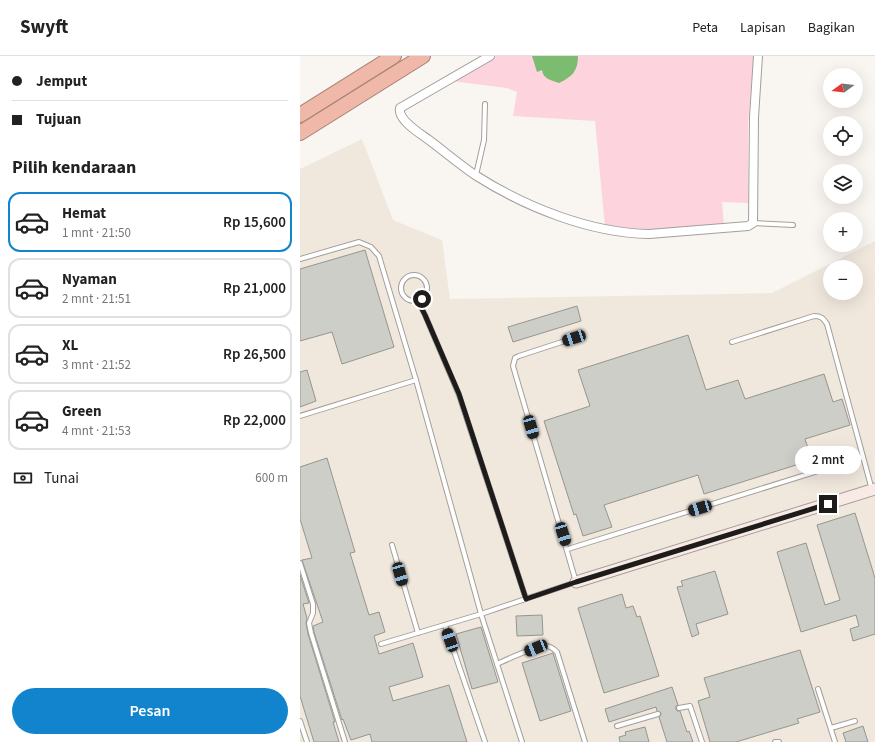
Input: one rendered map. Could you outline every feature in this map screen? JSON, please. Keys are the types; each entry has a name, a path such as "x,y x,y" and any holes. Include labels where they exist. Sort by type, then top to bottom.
{"highway":[{"path":"300,115 394,56"},
{"path":"300,133 424,56"}],"street":[{"path":"490,56 400,108 399,111 401,116 450,157 476,175 526,203 585,224 617,232 633,234 664,234 748,226 753,223 754,117 758,56"},
{"path":"576,582 873,489"}],"lane":[{"path":"476,175 484,140 485,104"},
{"path":"753,223 794,225"},
{"path":"300,259 359,242 371,247 379,256 416,380 481,614 522,742"},
{"path":"410,275 419,275 426,282 427,291 425,296 418,301 410,301 403,296 401,292 401,284 406,277 410,275"},
{"path":"418,301 459,394 526,599"},
{"path":"732,342 814,316 820,316 824,319 827,324 873,489"},
{"path":"381,644 481,614 576,582 568,549 513,366 515,358 518,356 574,338"},
{"path":"300,416 416,380"},
{"path":"568,549 863,457"},
{"path":"392,545 418,633"},
{"path":"300,563 313,604 313,613 309,623 311,633 345,742"},
{"path":"445,625 485,742"},
{"path":"497,664 536,648 546,646 557,652 585,742"},
{"path":"818,689 835,742"},
{"path":"679,708 690,706 702,742"},
{"path":"617,726 658,714"},
{"path":"831,728 855,720"},
{"path":"300,721 306,742"},
{"path":"774,742 779,742"}],"shaded area":[{"path":"496,56 754,56 748,123 748,203 722,202 724,225 636,231 605,227 595,121 513,116 517,92 507,88 451,81"},
{"path":"532,56 578,56 578,61 577,66 571,76 559,83 546,77 542,70 537,72"},
{"path":"362,139 393,220 442,240 450,299 772,293 823,267 823,300 863,300 863,260 837,260 853,252 863,252 863,247 875,241 875,742 300,742 300,169"}],"building":[{"path":"365,250 394,347 342,364 332,332 300,341 300,269"},
{"path":"577,306 581,321 513,342 508,327"},
{"path":"688,335 706,390 738,380 745,399 824,374 833,402 842,399 850,425 805,439 812,460 704,494 698,475 604,505 612,527 583,536 576,514 574,515 544,421 590,406 578,370"},
{"path":"307,370 316,401 300,407 300,372"},
{"path":"327,458 355,552 350,553 369,615 379,612 385,632 374,636 379,654 413,643 423,677 389,687 393,701 449,685 467,742 372,742 370,734 351,740 343,719 342,720 314,632 313,626 323,622 302,560 312,558 300,519 300,467"},
{"path":"855,513 875,578 875,634 853,641 850,629 859,626 856,615 801,632 777,552 806,543 825,605 840,600 817,525"},
{"path":"715,571 728,614 696,624 699,634 692,637 677,587 683,586 681,581"},
{"path":"300,575 309,603 303,604 307,618 306,623 308,634 335,722 333,722 339,742 314,742 300,696"},
{"path":"622,594 626,608 633,606 637,617 640,616 659,676 604,693 578,608"},
{"path":"542,615 543,635 517,636 516,616"},
{"path":"481,627 498,682 472,689 456,634"},
{"path":"800,650 820,712 797,719 799,723 736,742 710,742 698,701 710,697 704,678"},
{"path":"553,653 571,711 540,721 522,663"},
{"path":"672,687 678,705 676,706 676,709 677,711 680,711 687,732 689,731 693,742 667,742 659,717 661,713 657,711 656,707 609,722 605,709"},
{"path":"863,726 868,742 846,742 843,733"},
{"path":"645,727 649,742 620,742 619,737 626,735 625,732"}],"route":[{"path":"422,299 418,301 459,394 526,599 576,582 828,504"}]}
